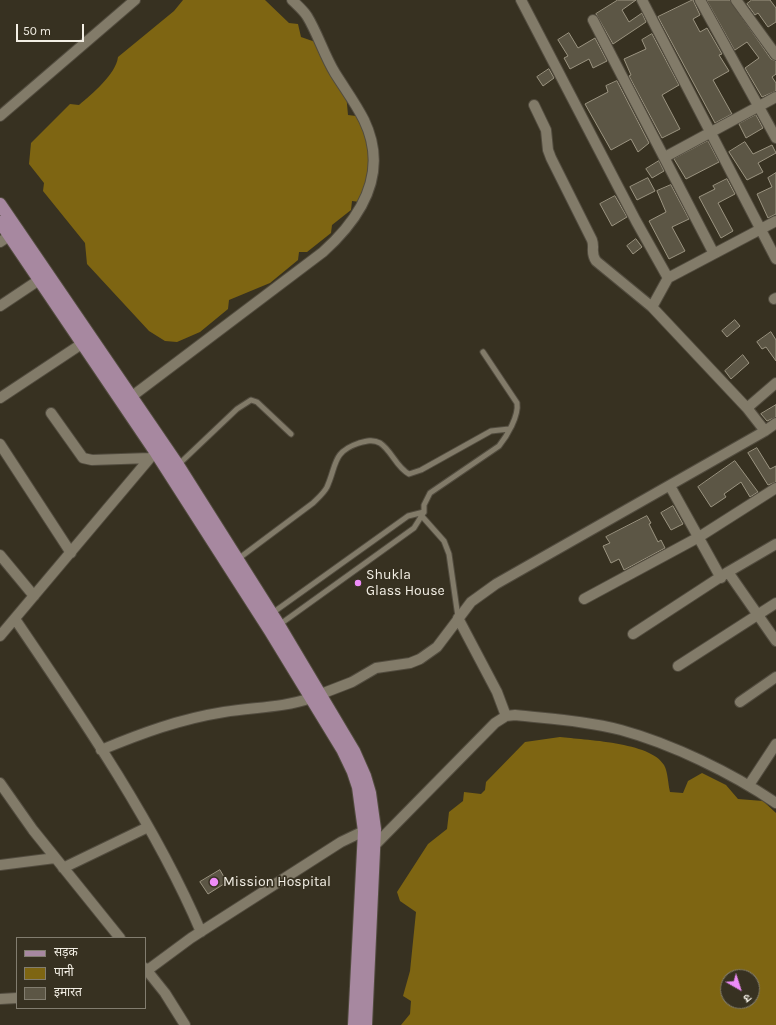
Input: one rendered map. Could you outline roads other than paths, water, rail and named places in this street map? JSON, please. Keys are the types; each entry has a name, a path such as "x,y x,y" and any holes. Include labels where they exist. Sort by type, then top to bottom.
{"main road":[{"path":"0,204 131,397 157,452 178,465 238,560 268,617 316,696 354,751 365,776 370,793 370,830 354,1025"},
{"path":"0,222 4,239 39,280 157,452 228,567 268,617"},
{"path":"366,1025 369,846"}],"street":[{"path":"0,116 134,0"},
{"path":"131,397 323,252 344,232 364,205 373,173 373,148 364,121 335,72 306,14 292,0"},
{"path":"521,0 636,221 668,278"},
{"path":"642,0 776,259"},
{"path":"700,0 776,138"},
{"path":"736,0 776,54"},
{"path":"593,20 713,252"},
{"path":"665,157 776,97"},
{"path":"534,104 546,130 551,158 594,244 592,255 604,269 652,307 747,408 765,431"},
{"path":"652,307 668,278 713,252 776,221"},
{"path":"0,306 39,280"},
{"path":"0,398 82,343"},
{"path":"747,408 776,383"},
{"path":"52,413 82,458 92,460 157,452"},
{"path":"101,750 154,728 224,712 285,705 316,696 352,682 376,668 410,663 420,659 437,648 470,602 496,584 670,486 765,431 776,423"},
{"path":"0,444 71,553"},
{"path":"0,636 157,452"},
{"path":"670,486 724,575 758,615 776,641"},
{"path":"584,599 700,537 776,488"},
{"path":"633,634 724,575 776,544"},
{"path":"0,555 34,596"},
{"path":"678,666 776,603"},
{"path":"458,618 497,692 506,716"},
{"path":"15,619 101,750 148,827 192,911 201,932"},
{"path":"740,702 776,677"},
{"path":"369,846 495,723 506,716 515,715 584,723 621,730 663,745 749,784 776,803"},
{"path":"749,784 774,747"},
{"path":"0,783 33,830 119,937"},
{"path":"63,868 148,827"},
{"path":"185,1025 165,993 146,970 201,932 341,842 370,830"},
{"path":"0,865 55,858"},
{"path":"0,999 16,998"}],"lane":[{"path":"275,628 414,528 430,493 493,452 505,438 516,412 517,403 483,352"},
{"path":"178,465 238,409 251,400 257,402 291,434"},
{"path":"228,567 313,503 327,486 335,460 341,452 348,447 366,441 375,441 386,448 400,466 409,474 421,470 490,431 509,429"},
{"path":"268,617 408,516 422,513"},
{"path":"422,513 444,541 449,554 458,618"}],"water":[{"path":"183,0 265,0 289,23 298,24 301,37 321,44 346,93 348,115 356,116 370,138 372,158 368,178 360,202 352,201 351,210 332,225 331,233 307,252 299,252 298,260 270,283 229,300 228,309 200,332 177,342 165,341 149,331 87,264 85,243 43,191 44,183 29,164 31,143 70,104 79,105 97,89 113,70 118,57 174,11"},
{"path":"560,737 600,741 646,751 657,757 664,765 670,792 683,793 688,781 702,773 726,785 738,799 763,801 776,813 776,1025 401,1025 410,1014 411,1001 403,996 410,971 416,912 400,901 397,892 428,844 447,829 449,812 463,801 464,792 481,794 485,790 486,782 525,742"}],"place":[{"name":"Shukla Glass House","path":"358,583"},
{"name":"Mission Hospital","path":"214,882"}]}
